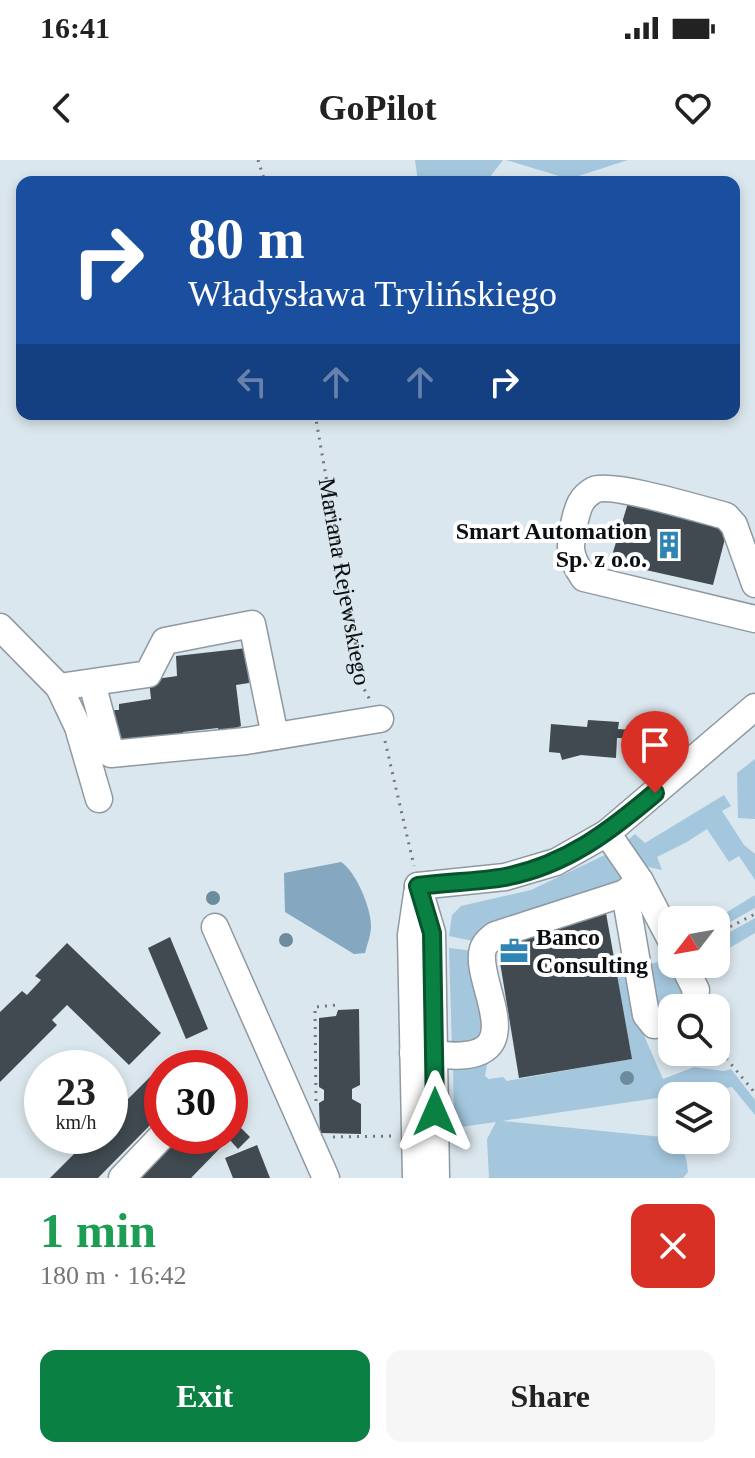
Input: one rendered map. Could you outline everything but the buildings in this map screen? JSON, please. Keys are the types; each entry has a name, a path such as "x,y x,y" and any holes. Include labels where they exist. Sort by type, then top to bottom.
{"street":[{"path":"755,584 734,525 726,516 615,488 596,489 579,503 570,544 572,561 584,578 755,619"},
{"path":"59,687 148,674 165,641 252,624 275,736"},
{"path":"0,627 59,687 78,727 99,799"},
{"path":"92,683 111,754 275,736 380,719"},
{"path":"416,1178 432,933 418,886 505,877 556,862 607,833 755,707"},
{"path":"607,833 632,887 658,923"},
{"path":"632,887 646,1015 654,1025 658,1025"},
{"path":"424,1053 478,1053 491,1041 496,1027 481,959 483,946 495,935 632,887"},
{"path":"215,927 326,1178"},
{"path":"424,1053 436,1178"},
{"path":"122,1178 145,1154"}],"path":[{"name":"Mariana Rejewskiego","path":"316,420 363,687 380,719 418,886"},
{"path":"730,927 755,914"},
{"path":"316,1108 315,1007 337,1005"},
{"path":"730,1063 755,1093"},
{"path":"331,1137 402,1136"}],"shaded area":[{"path":"415,160 503,160 491,176 417,176"},
{"path":"506,160 628,160 578,176 559,176"},
{"path":"755,759 755,819 738,818 737,773"},
{"path":"724,795 731,806 722,811 744,845 755,854 755,880 739,856 729,862 707,829 657,857 662,870 644,866 628,840 635,834 645,843"},
{"path":"609,853 621,870 620,883 478,942 449,936 452,915 461,906 531,890"},
{"path":"341,862 357,882 369,911 371,930 365,953 354,954 285,912 284,873"},
{"path":"755,895 755,908 730,922 730,910"},
{"path":"755,918 755,933 730,948 730,932"},
{"path":"449,948 475,951 486,1036 452,1048"},
{"path":"658,962 658,978 680,978 685,994 658,994 658,1010 655,1009 644,966"},
{"path":"617,977 631,977 639,1024 663,1079 694,1067 731,1069 755,1100 755,1115 730,1087 730,1082 658,1082 658,1098 502,1121 658,1137 658,1154 685,1154 688,1172 683,1178 489,1178 487,1139 496,1122 454,1128 453,1064 494,1055 487,1065 485,1076 489,1079 503,1077 507,1081 631,1059"}],"place":[{"name":"Smart Automation Sp. z o.o.","path":"669,545"},
{"name":"Banco Consulting","path":"514,951"}],"route":[{"path":"435,1112 432,933 418,886 505,877 556,862 607,833 655,793"}]}
